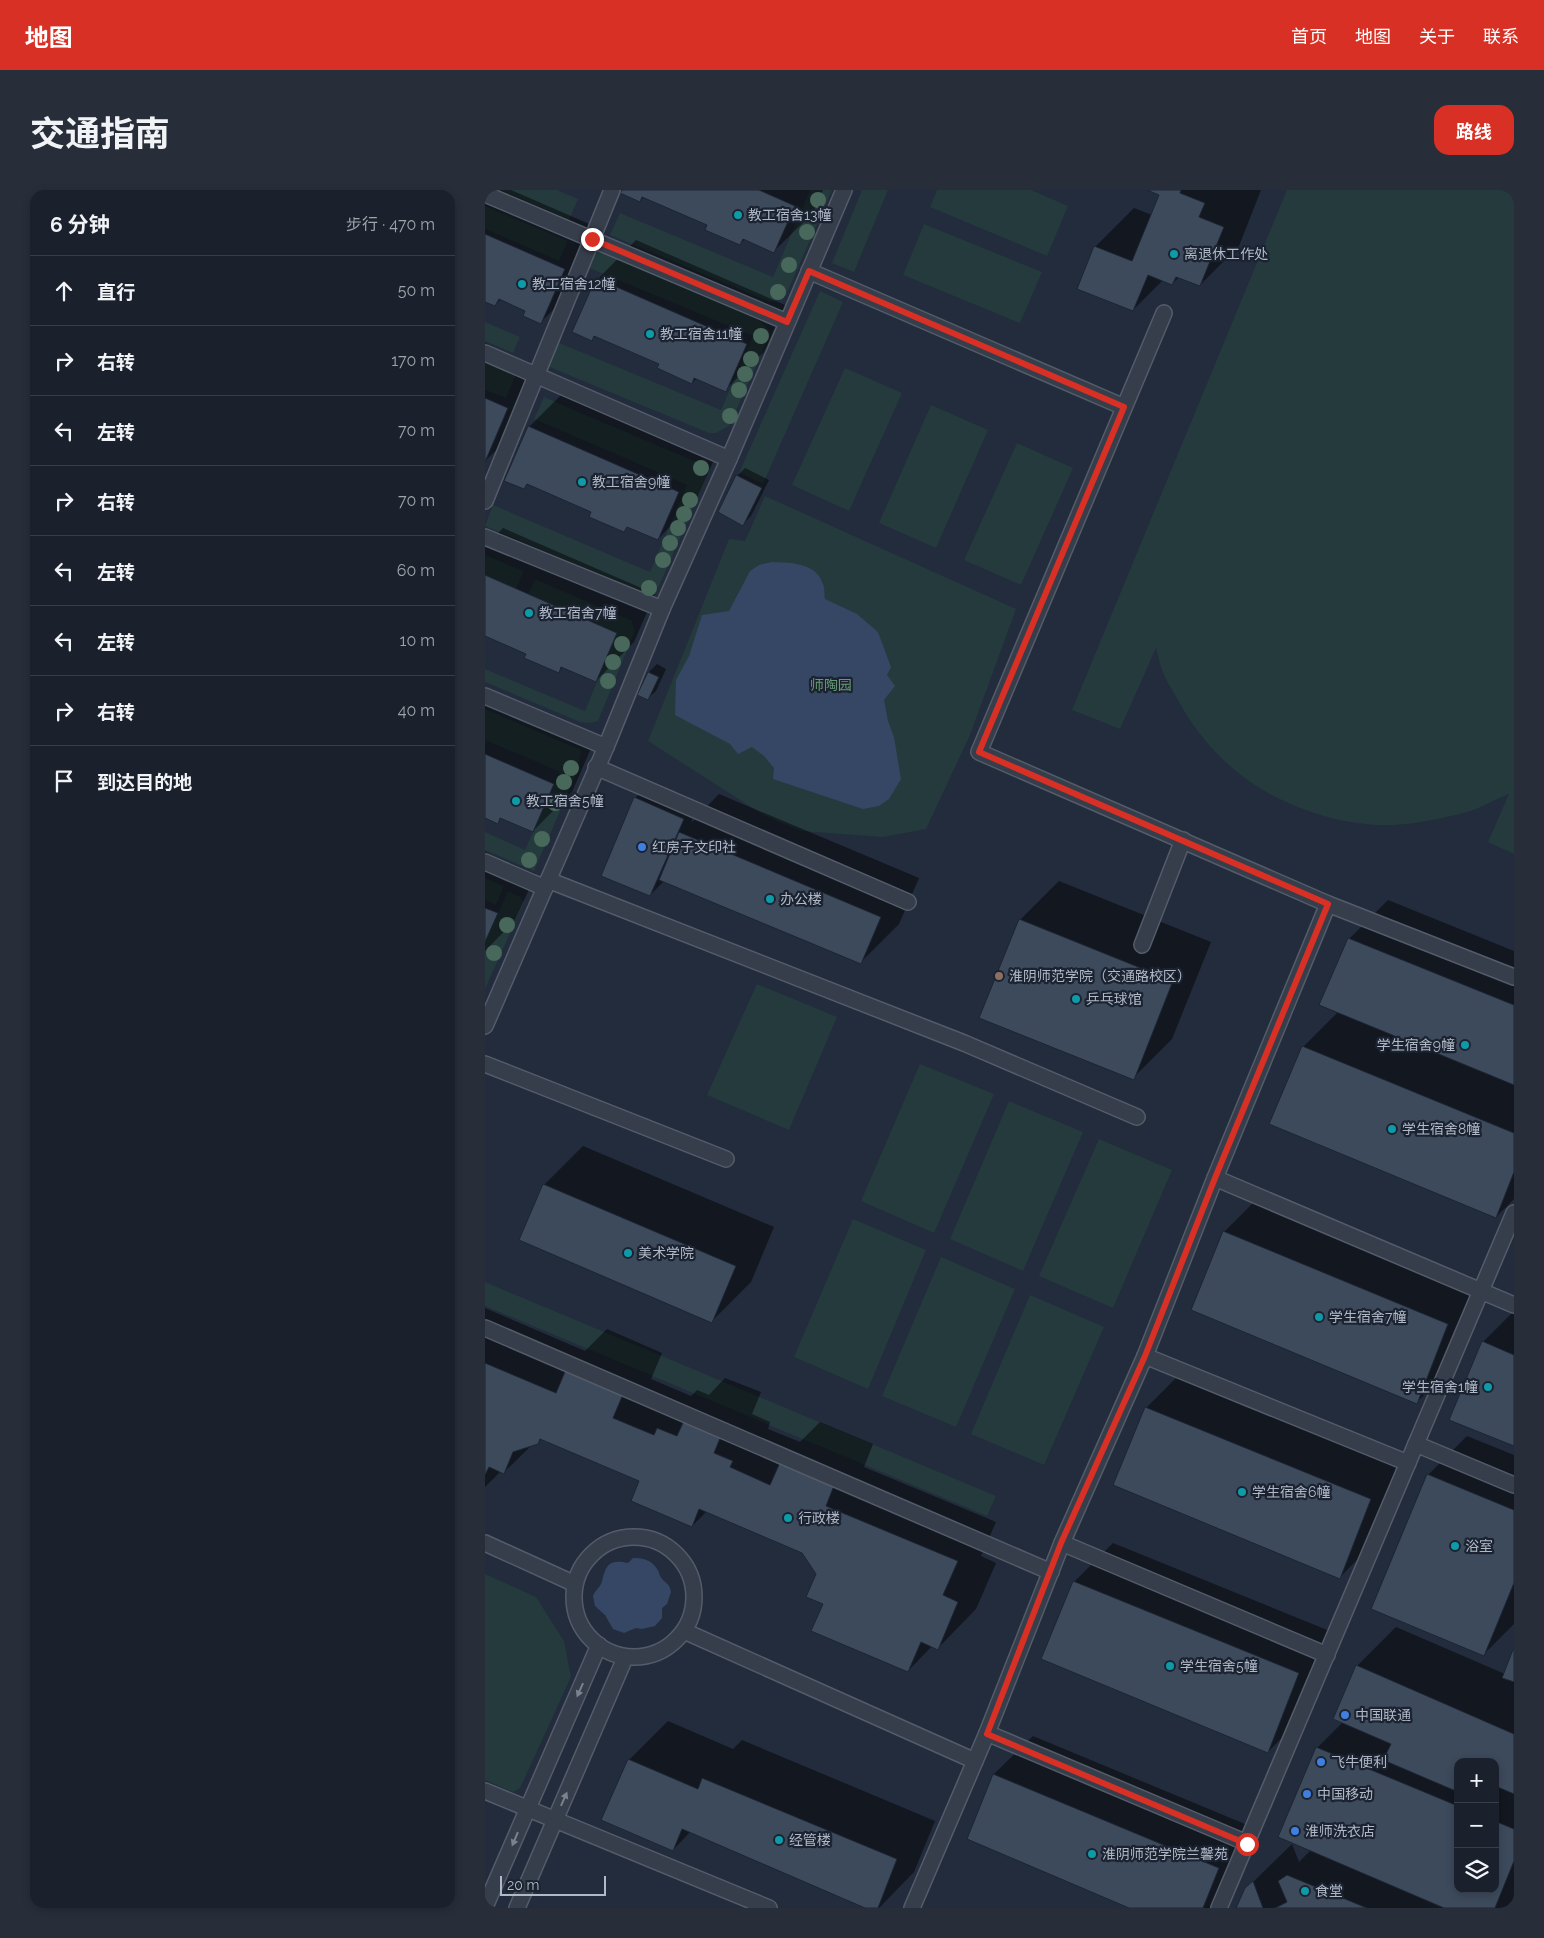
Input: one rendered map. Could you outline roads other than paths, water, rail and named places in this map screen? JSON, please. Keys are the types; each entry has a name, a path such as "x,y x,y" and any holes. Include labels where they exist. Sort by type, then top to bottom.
{"lane":[{"path":"485,501 612,190"},
{"path":"485,1026 606,747 662,609 729,459 844,190"},
{"path":"485,194 787,322"},
{"path":"809,271 1124,407"},
{"path":"1164,313 979,752 1328,904 1514,977"},
{"path":"485,352 729,459"},
{"path":"485,537 662,609"},
{"path":"485,696 606,747"},
{"path":"597,767 908,902"},
{"path":"1142,945 1183,840"},
{"path":"485,862 859,1001 964,1043 1137,1117"},
{"path":"912,1908 987,1734 1061,1543 1145,1356 1215,1178 1328,904"},
{"path":"485,1064 726,1159"},
{"path":"1215,1178 1514,1305"},
{"path":"1219,1908 1514,1213"},
{"path":"485,1328 1051,1572"},
{"path":"1145,1356 1408,1463"},
{"path":"1416,1444 1514,1485"},
{"path":"634,1537 654,1540 672,1550 685,1563 693,1581 695,1600 691,1619 681,1636 666,1648 648,1656 625,1658 609,1652 592,1641 580,1624 574,1605 575,1584 583,1566 596,1550 614,1540 634,1537"},
{"path":"485,1543 575,1584"},
{"path":"1061,1543 1327,1655"},
{"path":"683,1631 975,1761"},
{"path":"485,1907 599,1645"},
{"path":"517,1908 625,1658"},
{"path":"987,1734 1247,1844"},
{"path":"485,1791 769,1908"}],"water":[{"path":"772,562 802,565 815,571 824,586 825,599 857,614 878,632 891,667 887,675 895,686 884,700 888,721 894,737 901,779 889,799 879,806 863,809 773,779 774,768 764,756 752,747 738,754 730,744 675,715 676,680 689,656 702,615 729,611 750,571 759,565"},
{"path":"633,1558 644,1559 653,1563 671,1592 667,1604 662,1608 662,1618 655,1626 642,1629 636,1628 624,1633 613,1629 605,1615 595,1606 593,1596 609,1565 616,1562 628,1563"}],"place":[{"name":"教工宿舍13幢","path":"738,215"},
{"name":"离退休工作处","path":"1174,254"},
{"name":"教工宿舍12幢","path":"522,284"},
{"name":"教工宿舍11幢","path":"650,334"},
{"name":"教工宿舍9幢","path":"582,482"},
{"name":"教工宿舍7幢","path":"529,613"},
{"name":"教工宿舍5幢","path":"516,801"},
{"name":"红房子文印社","path":"642,847"},
{"name":"办公楼","path":"770,899"},
{"name":"淮阴师范学院（交通路校区）","path":"999,976"},
{"name":"乒乓球馆","path":"1076,999"},
{"name":"学生宿舍9幢","path":"1465,1045"},
{"name":"学生宿舍8幢","path":"1392,1129"},
{"name":"美术学院","path":"628,1253"},
{"name":"学生宿舍7幢","path":"1319,1317"},
{"name":"学生宿舍1幢","path":"1488,1387"},
{"name":"学生宿舍6幢","path":"1242,1492"},
{"name":"行政楼","path":"788,1518"},
{"name":"浴室","path":"1455,1546"},
{"name":"学生宿舍5幢","path":"1170,1666"},
{"name":"中国联通","path":"1345,1715"},
{"name":"飞牛便利","path":"1321,1762"},
{"name":"中国移动","path":"1307,1794"},
{"name":"淮师洗衣店","path":"1295,1831"},
{"name":"经管楼","path":"779,1840"},
{"name":"淮阴师范学院兰馨苑","path":"1092,1854"},
{"name":"食堂","path":"1305,1891"}],"park label":[{"name":"师陶园","path":"831,685"}]}
